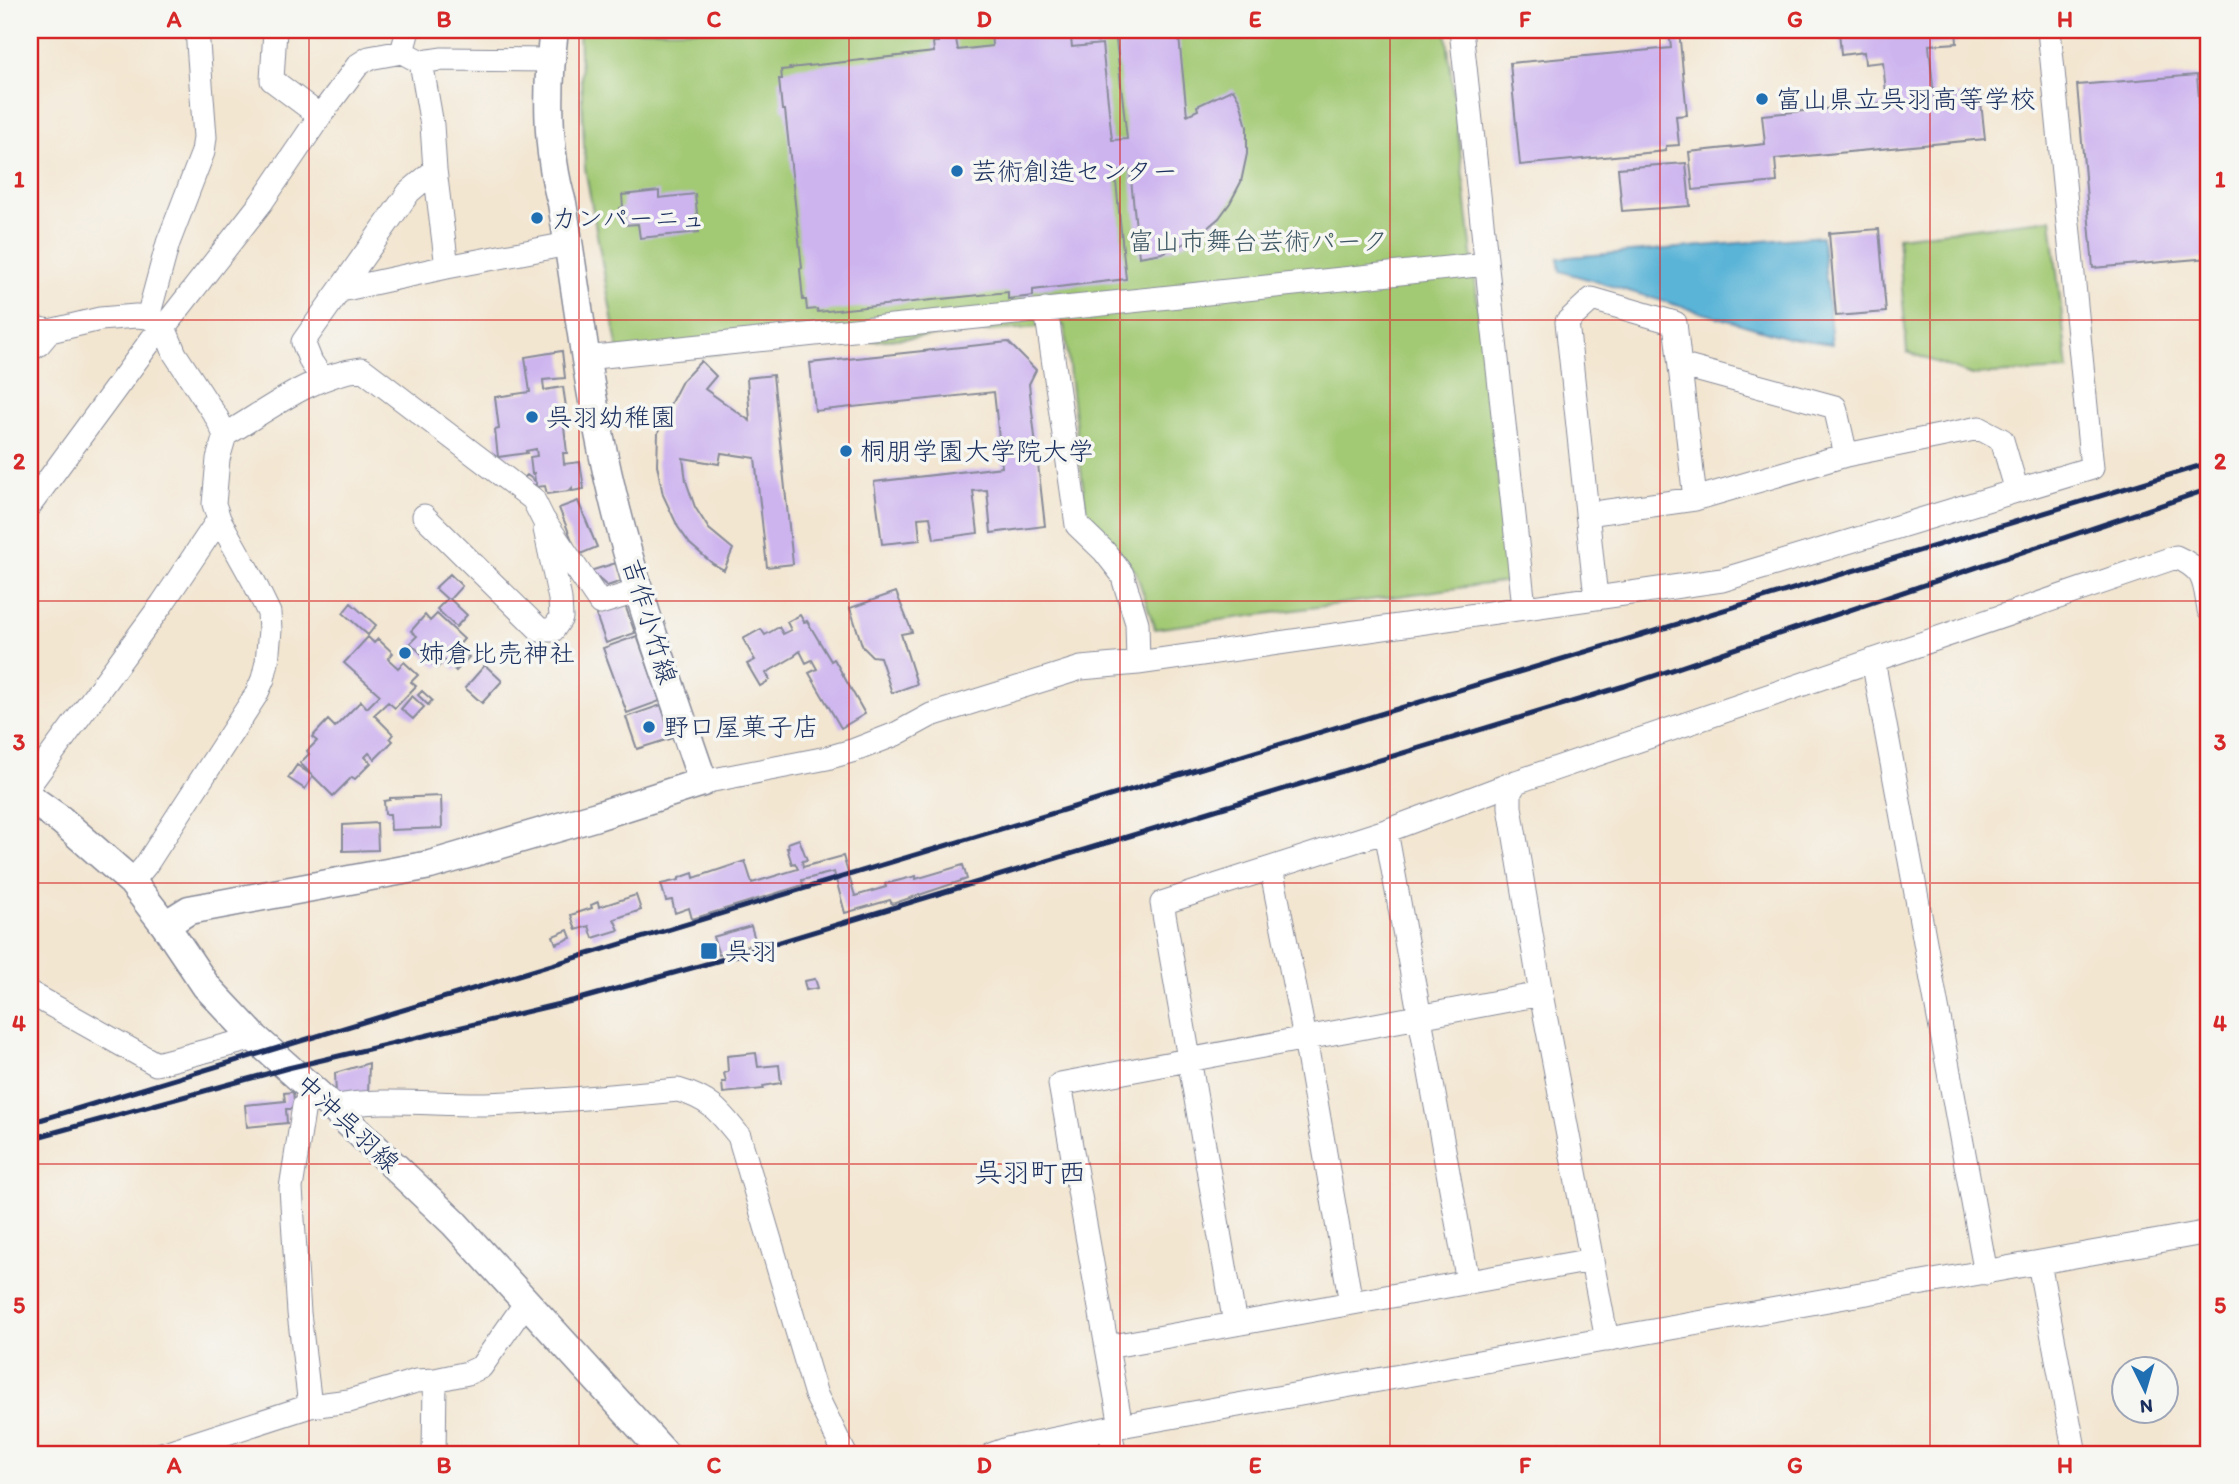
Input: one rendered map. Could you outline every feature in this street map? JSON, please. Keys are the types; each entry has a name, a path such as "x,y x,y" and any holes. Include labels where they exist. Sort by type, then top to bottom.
{"main road":[{"name":"吉作小竹線","path":"554,30 550,60 555,181 562,203 585,358 613,498 639,591 703,782"},
{"path":"165,925 189,910 430,866 703,782"},
{"name":"中沖呉羽線","path":"30,798 61,820 132,882 206,986 255,1038 454,1223 665,1454"}],"street":[{"path":"30,505 152,339 167,243 203,152 204,125 197,30"},
{"path":"275,30 272,80 320,116"},
{"path":"408,30 411,57 432,125 447,267"},
{"path":"1461,30 1524,607"},
{"path":"703,782 855,750 896,734 931,715 1081,668 1138,663 1721,580 2092,468 2049,30"},
{"path":"156,322 261,203 358,65 369,58 550,60"},
{"path":"322,378 311,362 303,342 409,192 435,170"},
{"path":"341,290 568,244"},
{"path":"585,358 1486,264"},
{"path":"1596,597 1567,322 1592,299 1675,323 1695,499"},
{"path":"1046,309 1077,525 1104,551 1122,575 1137,623 1138,663"},
{"path":"30,351 39,344 40,329 118,316 156,322"},
{"path":"132,882 146,865 256,695 264,679 270,630 266,603 219,519 214,504 218,459 225,435 156,322"},
{"path":"1680,365 1835,407 1846,455"},
{"path":"225,435 322,378 362,369 533,499 543,519 600,603 639,591"},
{"path":"1587,514 1695,499 1846,455 1979,428 2002,440 2017,491"},
{"path":"424,516 540,630 553,629 561,618 560,599 543,519"},
{"path":"30,784 162,604 219,519"},
{"path":"1235,1324 1162,903 1386,831 1516,782 2176,557 2192,565 2203,578 2209,610"},
{"path":"1873,660 1986,1273"},
{"path":"1516,782 1510,792 1510,807 1541,994 1607,1340"},
{"path":"1386,831 1468,1282"},
{"path":"1271,868 1305,1038 1351,1303"},
{"path":"30,993 156,1064 255,1038"},
{"path":"1115,1454 1107,1348 1059,1084 1541,994"},
{"path":"310,1406 299,1312 291,1188 304,1106 323,1099 484,1104 557,1101 678,1090 691,1093 715,1106 740,1136 816,1395 845,1454"},
{"path":"993,1454 1115,1427 2209,1232"},
{"path":"1107,1348 1592,1260"},
{"path":"2039,1264 2075,1454"},
{"path":"162,1454 310,1406 349,1401 416,1381 468,1373 481,1367 527,1301"},
{"path":"435,1380 435,1454"}],"green space":[{"name":"富山市舞台芸術パーク","path":"579,30 1446,30 1510,581 1155,629 1136,572 1087,520 1064,325 620,362 585,168"},
{"path":"2051,219 2068,370 1972,375 1907,352 1898,237"}],"water":[{"path":"1822,236 1832,344 1785,337 1560,271 1558,258"}],"building":[{"name":"芸術創造センター","path":"937,30 951,30 958,50 992,46 991,30 1082,30 1083,36 1071,38 1072,47 1102,44 1112,140 1127,139 1115,31 1155,30 1179,37 1187,115 1198,110 1197,106 1233,89 1240,101 1247,127 1247,154 1241,182 1230,203 1219,218 1193,240 1162,253 1139,257 1130,170 1115,172 1126,279 1033,290 1033,296 1008,299 1008,292 818,312 817,309 807,310 806,300 803,300 785,110 782,110 779,79 782,79 781,70 934,52 933,42 938,42"},
{"path":"1669,30 1679,30 1687,115 1676,116 1679,145 1666,146 1666,151 1520,165 1510,63 1671,48"},
{"path":"1839,30 1956,30 1957,43 1929,45 1934,97 1980,93 1985,139 1775,159 1777,182 1693,190 1689,152 1765,144 1762,115 1887,103 1883,62 1865,64 1864,52 1841,55"},
{"path":"2197,75 2209,215 2209,258 2093,268 2077,85"},
{"path":"1686,163 1690,206 1622,211 1618,168"},
{"path":"659,191 659,198 695,194 699,232 640,238 638,224 624,225 624,215 621,215 620,208 623,207 622,195"},
{"path":"1879,229 1886,312 1836,316 1829,233"},
{"path":"1008,342 1036,370 1029,384 1045,526 991,533 987,490 973,491 978,533 934,539 930,517 918,518 920,540 882,544 874,482 1002,467 994,392 815,411 810,363"},
{"path":"562,351 565,378 543,380 544,390 563,387 569,427 564,427 567,453 563,453 564,464 580,462 584,489 572,491 572,488 569,491 547,494 545,486 536,487 536,484 533,487 523,479 527,475 535,481 530,457 537,456 536,449 498,457 495,430 499,429 495,397 530,392 525,357"},
{"path":"701,361 716,376 705,389 750,421 747,378 773,375 793,564 767,567 755,458 721,453 719,464 683,458 686,481 695,507 709,529 733,549 724,570 690,544 678,527 663,495 657,465 658,433 682,381"},
{"path":"578,501 597,547 578,555 559,508"},
{"path":"616,563 622,581 607,586 590,571"},
{"path":"450,574 462,586 450,599 467,615 456,627 437,609 447,599 435,588"},
{"path":"896,592 912,632 901,634 917,684 892,693 880,657 872,656 863,648 850,608"},
{"path":"351,603 376,625 368,635 343,613"},
{"path":"625,605 635,633 606,643 596,615"},
{"path":"437,614 464,639 458,646 469,657 456,671 445,660 437,668 410,643 417,636 411,631 425,615 430,621"},
{"path":"800,615 804,622 807,621 831,661 834,659 865,714 841,728 809,673 817,669 812,660 806,663 800,651 766,673 770,680 760,686 747,664 755,660 743,639 761,629 765,635 779,627 783,634 791,630 787,622"},
{"path":"637,636 660,701 627,713 603,648"},
{"path":"368,637 374,643 378,639 393,653 388,659 398,668 404,662 418,675 411,682 416,686 395,708 388,702 374,715 393,734 390,738 393,741 375,759 369,753 365,757 371,763 333,796 300,763 317,741 312,737 328,720 335,727 361,701 367,708 380,695 344,663"},
{"path":"485,665 502,681 482,703 465,688"},
{"path":"422,691 432,700 428,705 418,695"},
{"path":"412,696 424,707 413,719 401,709"},
{"name":"野口屋菓子店","path":"661,705 672,738 637,749 626,717"},
{"path":"297,765 313,776 305,789 288,778"},
{"path":"441,796 442,828 391,830 390,814 385,814 384,801 390,798"},
{"path":"377,823 378,850 343,851 343,825"},
{"path":"799,839 807,860 802,861 803,867 843,856 855,896 886,887 885,884 916,876 916,879 963,865 967,879 892,904 890,900 845,913 834,872 802,880 803,885 692,919 689,908 675,913 672,900 666,901 661,884 693,873 694,878 745,861 752,883 798,869 795,863 792,864 787,848 788,843"},
{"path":"636,895 641,910 614,919 619,930 593,938 589,926 576,930 571,915 592,908 591,905 598,902 599,907"},
{"path":"751,926 756,943 719,955 713,937"},
{"path":"568,930 571,938 556,944 553,936"},
{"path":"815,979 818,988 806,990 804,981"},
{"path":"756,1053 758,1067 779,1065 781,1083 763,1086 764,1089 723,1093 722,1082 726,1082 724,1073 728,1072 727,1056"},
{"path":"369,1063 368,1095 336,1094 335,1073"},
{"path":"293,1092 295,1109 286,1109 287,1123 247,1127 245,1105 285,1101 284,1093"}],"railway":[{"path":"30,1123 2209,463"},
{"path":"30,1139 288,1068 576,1000 717,961 1624,686 2209,489"}],"place":[{"name":"富山県立呉羽高等学校","path":"1762,99"},
{"name":"芸術創造センター","path":"957,171"},
{"name":"カンパーニュ","path":"537,218"},
{"name":"呉羽幼稚園","path":"532,417"},
{"name":"桐朋学園大学院大学","path":"846,451"},
{"name":"姉倉比売神社","path":"405,653"},
{"name":"野口屋菓子店","path":"649,727"},
{"name":"呉羽","path":"709,951"}],"district":[{"name":"呉羽町西","path":"1030,1172"}]}
